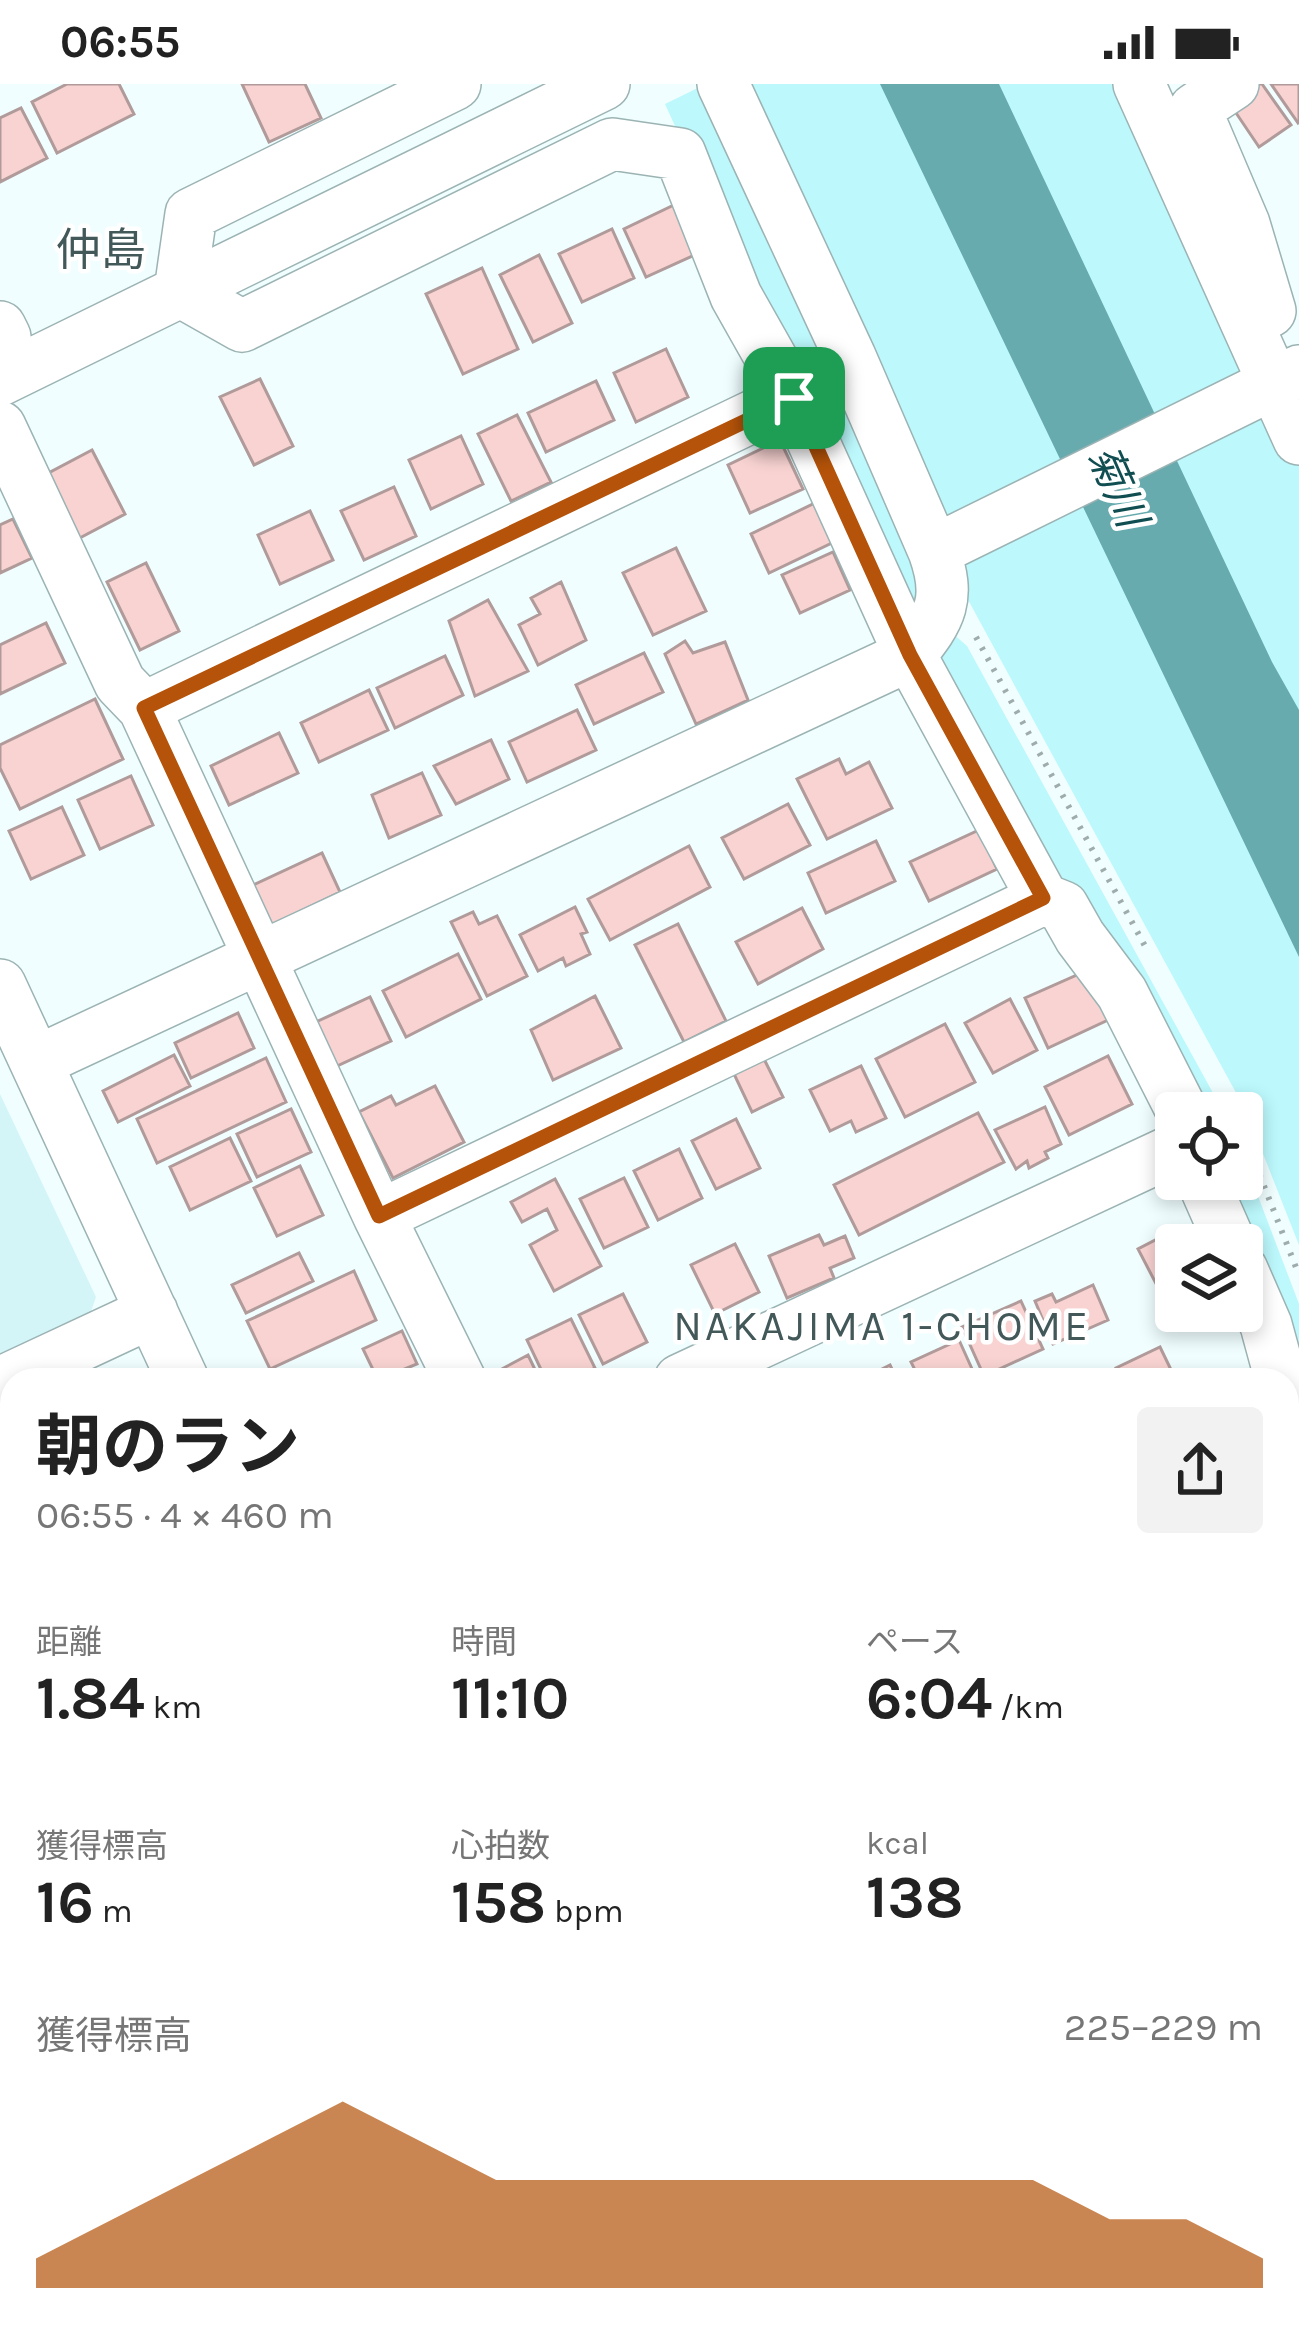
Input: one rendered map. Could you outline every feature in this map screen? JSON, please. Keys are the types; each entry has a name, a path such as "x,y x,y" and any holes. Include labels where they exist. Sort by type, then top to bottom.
{"street":[{"path":"180,291 191,214 455,84"},
{"path":"2,348 180,291 604,84"},
{"path":"37,1062 910,655 938,621 942,558 722,84"},
{"path":"1139,84 1281,381"},
{"path":"1232,84 1195,110 1244,224 1299,439"},
{"path":"180,291 242,326 612,144 680,154 736,296 794,398 910,655 1043,898 1064,908 1122,993 1172,1092"},
{"path":"942,558 1281,381"},
{"path":"144,708 794,398"},
{"path":"0,427 120,683 144,708 454,1368"},
{"path":"379,1216 1043,898"},
{"path":"0,985 178,1368"},
{"path":"706,1368 1155,1159"},
{"path":"32,1368 152,1312"},
{"path":"1263,1318 1277,1368"}],"path":[{"path":"942,558 1148,951"},
{"path":"1263,1183 1299,1275"}],"shaded area":[{"path":"706,84 919,545 919,627 687,136 675,126 665,104"},
{"path":"734,84 1112,84 1299,458 1299,1245 1263,1154 1263,1092 1236,1092 966,596"},
{"path":"952,633 967,646 1212,1092 1178,1092 931,668"},
{"path":"0,1094 96,1297 87,1323 0,1365"},
{"path":"1226,1200 1259,1200 1299,1304 1299,1368 1283,1368 1263,1308 1263,1224 1234,1224"}],"water":[{"name":"菊川","path":"880,84 999,84 1272,662 1299,710 1299,957"}],"building":[{"path":"67,84 119,84 134,114 57,153 32,102"},
{"path":"242,84 305,84 321,118 269,142"},
{"path":"1253,84 1262,84 1291,125 1259,147 1228,101"},
{"path":"1271,84 1299,84 1298,123"},
{"path":"21,108 47,158 0,182 0,118"},
{"path":"676,204 699,253 646,277 624,229"},
{"path":"612,229 634,278 582,302 559,254"},
{"path":"539,255 572,323 533,342 500,275"},
{"path":"482,268 518,349 463,374 426,294"},
{"path":"666,349 688,397 636,422 614,373"},
{"path":"260,379 293,446 254,465 220,397"},
{"path":"596,381 614,420 546,452 528,413"},
{"path":"517,415 551,482 511,501 478,434"},
{"path":"461,436 483,484 431,509 409,460"},
{"path":"780,440 803,489 750,513 728,465"},
{"path":"92,450 125,514 74,541 41,477"},
{"path":"394,487 416,536 364,560 341,511"},
{"path":"819,501 838,540 769,573 751,534"},
{"path":"310,511 333,560 280,584 258,535"},
{"path":"13,519 32,558 0,573 0,525"},
{"path":"676,548 706,611 653,635 623,573"},
{"path":"833,552 850,590 800,613 782,575"},
{"path":"146,563 179,631 140,650 107,582"},
{"path":"561,582 586,640 538,665 519,625 540,614 531,598"},
{"path":"488,600 528,671 475,696 449,621"},
{"path":"46,623 65,663 0,694 0,645"},
{"path":"685,641 693,653 725,642 748,700 696,724 665,654"},
{"path":"644,653 663,692 594,724 576,685"},
{"path":"445,656 463,695 395,728 377,688"},
{"path":"369,690 388,730 319,762 301,723"},
{"path":"95,699 123,759 20,809 0,768 0,745"},
{"path":"577,710 596,750 527,782 509,742"},
{"path":"279,733 298,773 229,805 211,766"},
{"path":"491,740 509,779 456,804 434,766"},
{"path":"839,759 846,774 869,762 892,808 827,839 797,779"},
{"path":"422,773 441,815 389,838 372,795"},
{"path":"131,776 153,825 100,849 78,800"},
{"path":"788,804 810,845 744,879 722,838"},
{"path":"62,807 84,855 31,879 9,831"},
{"path":"979,830 997,869 929,901 910,862"},
{"path":"876,841 895,881 826,913 808,873"},
{"path":"689,846 710,887 610,940 588,899"},
{"path":"322,853 340,892 272,925 253,885"},
{"path":"575,907 587,932 581,934 590,954 566,966 563,958 538,971 520,935"},
{"path":"802,908 823,949 758,984 736,942"},
{"path":"473,912 479,924 497,916 527,976 487,996 451,922"},
{"path":"678,924 726,1021 684,1042 635,945"},
{"path":"458,954 481,999 406,1037 383,991"},
{"path":"1086,971 1108,1020 1048,1048 1025,998"},
{"path":"595,996 621,1048 553,1080 531,1030"},
{"path":"370,997 391,1041 337,1066 316,1022"},
{"path":"1010,999 1037,1050 993,1073 965,1023"},
{"path":"238,1013 254,1048 191,1078 175,1043"},
{"path":"945,1024 975,1082 905,1117 876,1059"},
{"path":"174,1055 190,1086 118,1122 103,1091"},
{"path":"1108,1056 1132,1104 1069,1135 1045,1087"},
{"path":"266,1058 286,1102 157,1163 137,1119"},
{"path":"764,1059 783,1097 752,1112 734,1074"},
{"path":"861,1066 886,1118 856,1132 851,1121 830,1131 810,1090"},
{"path":"435,1086 464,1142 393,1178 359,1112 391,1096 396,1105"},
{"path":"1045,1107 1061,1144 1045,1152 1048,1158 1029,1168 1027,1161 1016,1169 995,1130"},
{"path":"291,1109 311,1152 257,1177 237,1134"},
{"path":"978,1113 1004,1162 859,1235 834,1185"},
{"path":"736,1119 760,1168 716,1189 692,1141"},
{"path":"230,1138 251,1181 190,1210 170,1167"},
{"path":"679,1149 702,1198 658,1220 634,1171"},
{"path":"300,1166 323,1215 277,1236 254,1188"},
{"path":"624,1178 648,1227 604,1248 580,1199"},
{"path":"555,1179 601,1266 554,1291 530,1245 557,1230 547,1209 522,1222 511,1202"},
{"path":"819,1235 824,1245 845,1236 854,1258 830,1268 834,1278 787,1298 769,1256"},
{"path":"1155,1240 1155,1282 1138,1249"},
{"path":"735,1244 759,1292 715,1314 691,1265"},
{"path":"299,1253 313,1281 246,1313 232,1285"},
{"path":"354,1271 376,1320 272,1368 247,1321"},
{"path":"1093,1285 1108,1320 1053,1344 1035,1301 1052,1294 1056,1302"},
{"path":"623,1294 647,1342 603,1364 579,1315"},
{"path":"1021,1301 1043,1349 1001,1368 980,1368 962,1327"},
{"path":"571,1319 595,1368 540,1368 527,1340"},
{"path":"402,1331 417,1364 372,1368 363,1349"},
{"path":"959,1340 972,1368 914,1368 911,1362"},
{"path":"1160,1347 1170,1368 1116,1368"},
{"path":"528,1355 534,1368 504,1368"}],"district":[{"name":"仲島","path":"101,250"},
{"name":"NAKAJIMA 1-CHOME","path":"882,1326"}],"route":[{"path":"794,398 910,655 1043,898 379,1216 144,708 794,398"}]}
